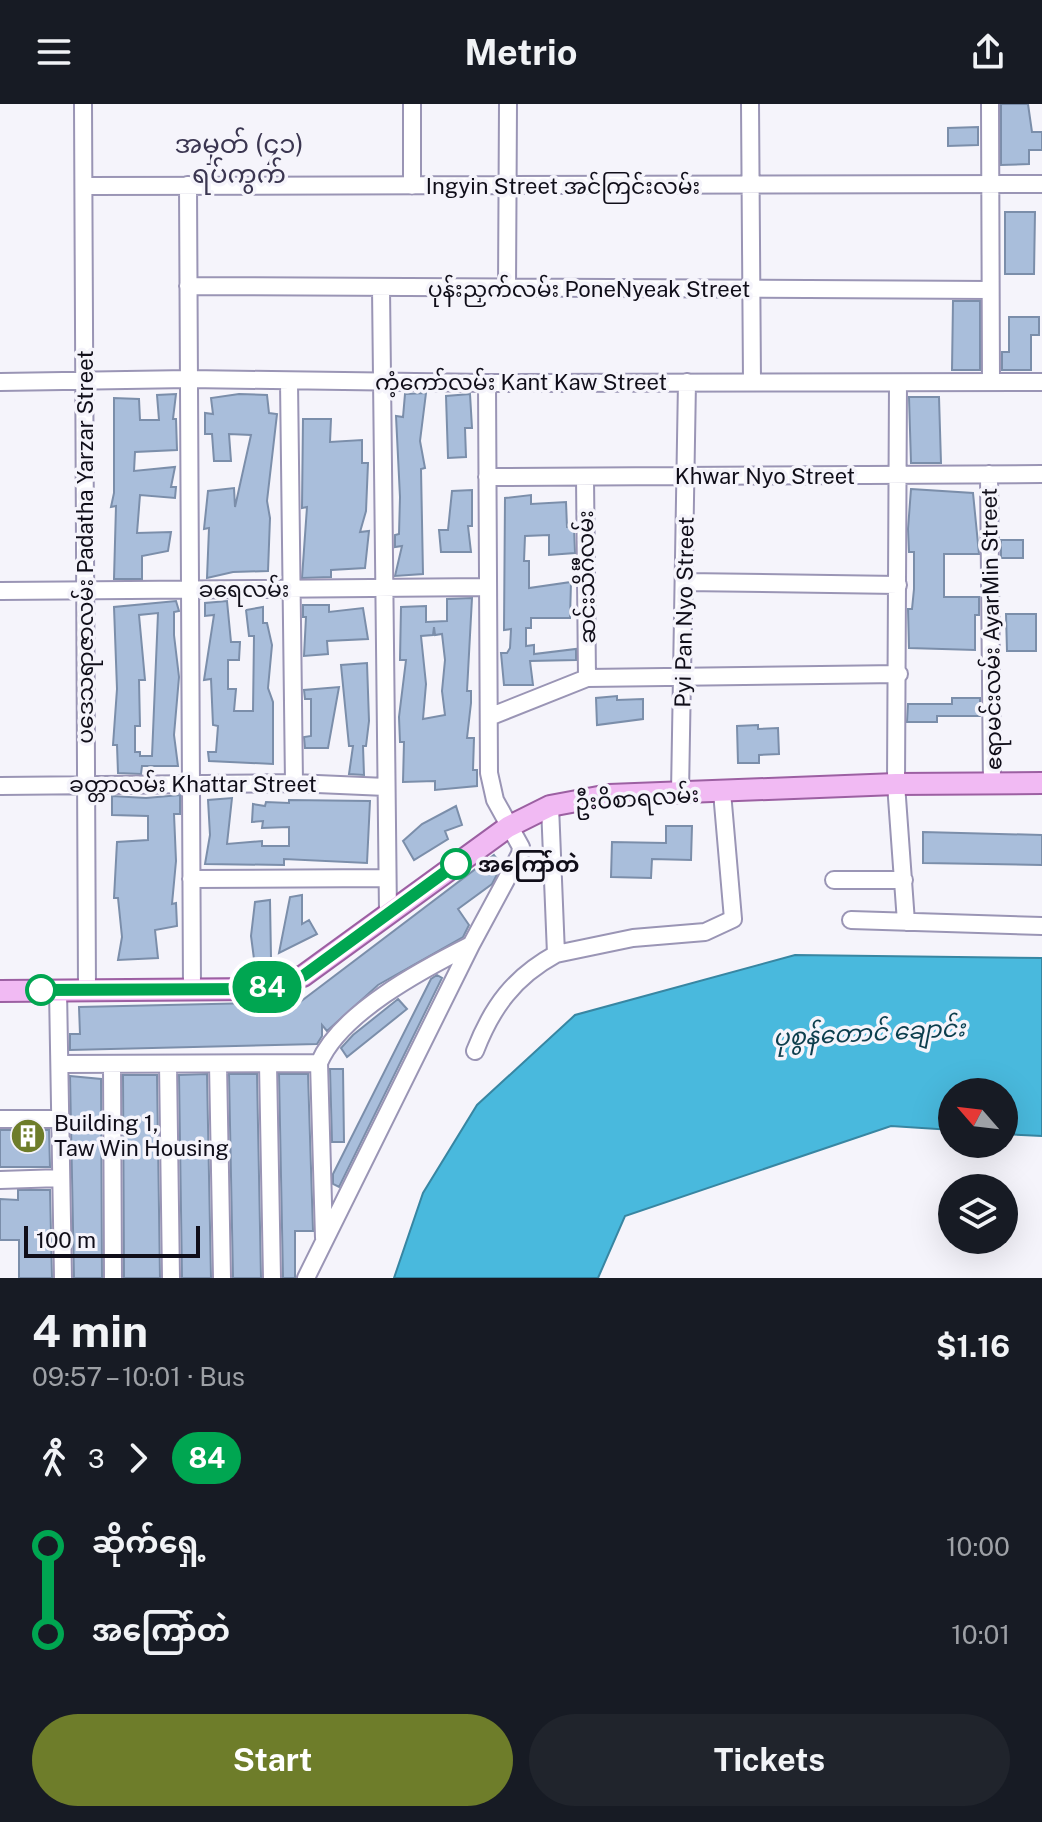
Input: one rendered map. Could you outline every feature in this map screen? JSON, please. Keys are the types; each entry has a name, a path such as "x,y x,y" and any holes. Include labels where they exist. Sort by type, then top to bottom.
{"main road":[{"name":"ဦးဝိစာရလမ်း","path":"0,991 261,989 303,976 508,827 550,806 609,795 896,784 1042,783"}],"street":[{"name":"ပဒေသရာဇာလမ်း Padatha Yarzar Street","path":"83,104 87,990"},
{"path":"412,104 412,186"},
{"path":"507,289 508,104"},
{"path":"750,104 752,382"},
{"path":"990,104 991,382"},
{"name":"Ingyin Street အင်ကြင်းလမ်း","path":"84,186 1042,184"},
{"path":"188,185 192,989"},
{"name":"ပုန်းညှက်လမ်း PoneNyeak Street","path":"188,286 990,290"},
{"path":"381,288 388,914"},
{"name":"ကံ့ကော်လမ်း Kant Kaw Street","path":"0,382 189,379 487,383 1042,382"},
{"path":"289,382 294,783"},
{"name":"Pyi Pan Nyo Street","path":"680,793 687,382"},
{"path":"306,1278 471,945 520,854 521,847 508,827 489,773 487,383"},
{"path":"898,383 899,674 896,784 906,922"},
{"name":"ဧရာမင်းလမ်း AyarMin Street","path":"989,474 992,784"},
{"name":"Khwar Nyo Street","path":"487,477 1042,474"},
{"name":"ဆင်းသိင်္ဂီလမ်း","path":"585,477 587,678"},
{"path":"684,582 898,585"},
{"name":"ခရေလမ်း","path":"0,591 488,587"},
{"path":"489,717 587,678 899,674"},
{"name":"ခတ္တာလမ်း Khattar Street","path":"0,786 294,783 386,787"},
{"path":"475,1051 489,1016 511,986 556,954 633,938 705,932 733,919 722,792"},
{"path":"550,806 556,954"},
{"path":"191,879 387,878"},
{"path":"834,880 904,880"},
{"path":"851,920 1042,926"},
{"path":"324,1243 319,1063 326,1046 393,990 471,945"},
{"path":"58,990 63,1278"},
{"path":"60,1064 319,1063"},
{"path":"168,1064 171,1278"},
{"path":"218,1064 222,1278"},
{"path":"268,1064 272,1278"},
{"path":"112,1065 113,1278"},
{"path":"0,1119 59,1119"},
{"path":"0,1180 61,1178"}],"water":[{"name":"ပုစွန်တောင် ချောင်း","path":"795,955 1042,958 1042,1136 1018,1135 1018,1078 938,1078 938,1129 891,1126 625,1216 598,1278 394,1278 423,1193 477,1105 575,1015"}],"building":[{"path":"1001,104 1028,104 1032,132 1042,132 1042,150 1029,150 1029,164 1001,165"},
{"path":"978,127 978,145 948,146 948,128"},
{"path":"1005,212 1035,212 1034,274 1005,274"},
{"path":"953,301 980,301 980,370 952,370"},
{"path":"1009,317 1039,317 1039,335 1031,335 1031,370 1002,370 1002,352 1009,352"},
{"path":"426,393 420,441 425,468 421,469 423,574 395,576 402,546 395,547 395,535 399,534 400,497 396,416 403,417 405,394"},
{"path":"176,394 173,419 176,419 177,450 135,452 134,471 175,467 171,487 176,487 175,498 140,495 137,533 171,532 168,551 142,556 142,579 114,579 116,506 111,507 114,493 114,398 139,399 140,420 159,420 157,395"},
{"path":"239,394 267,395 269,413 277,414 267,501 270,518 268,571 233,572 207,578 209,528 204,529 208,491 234,488 235,507 251,435 229,434 231,461 214,461 212,434 205,434 205,413 213,414 211,398"},
{"path":"470,394 472,428 465,428 466,457 448,458 446,396"},
{"path":"909,397 939,397 941,463 911,463"},
{"path":"303,419 331,419 330,442 362,440 362,463 368,463 366,511 360,532 369,531 365,568 331,570 331,577 302,578 307,507 302,508"},
{"path":"911,489 973,493 979,554 944,554 944,597 979,597 979,615 975,615 975,650 909,648 908,609 912,609 914,589 914,552 909,552 908,529"},
{"path":"472,490 472,526 468,526 471,552 441,552 439,530 448,530 452,491"},
{"path":"531,495 531,504 566,502 567,527 574,527 575,553 549,555 549,535 525,536 524,561 529,561 529,588 571,582 570,618 531,618 531,628 526,628 526,646 534,645 534,654 576,649 576,660 530,661 533,685 504,685 501,653 507,653 510,648 511,629 504,630 505,498"},
{"path":"1001,540 1023,540 1023,558 1001,558"},
{"path":"472,598 467,691 471,691 471,703 467,738 474,738 473,770 477,770 477,786 435,790 435,781 403,782 404,742 400,742 399,717 406,660 400,660 401,607 426,606 426,622 447,621 447,599","holes":["434,627 435,635 442,634 445,715 423,719 426,684 421,636 433,635"]},
{"path":"176,601 179,611 174,612 174,635 179,677 174,735 178,766 142,766 141,774 118,773 117,745 113,745 117,689 114,607","holes":["158,613 152,756 140,756 140,752 135,752 135,726 140,726 139,680 145,680 139,615"]},
{"path":"227,601 231,642 240,642 239,660 228,660 228,689 236,689 234,711 253,711 254,636 249,636 246,610 263,607 263,623 267,623 272,645 268,688 273,702 273,764 209,761 208,752 216,752 218,726 213,725 211,679 204,680 214,615 205,616 205,603"},
{"path":"303,605 329,605 329,612 363,608 368,639 327,641 328,654 304,656 306,617 303,617"},
{"path":"1006,614 1036,614 1036,651 1007,651"},
{"path":"367,663 369,721 366,746 363,746 364,775 349,774 353,746 349,746 341,665"},
{"path":"339,687 328,748 305,748 304,737 311,736 311,699 305,699 304,690"},
{"path":"617,696 617,700 643,699 643,719 597,725 596,698"},
{"path":"952,698 980,698 980,716 937,716 937,722 907,722 908,704 952,704"},
{"path":"758,725 758,729 778,728 779,754 759,755 759,763 738,763 737,726"},
{"path":"180,795 180,814 174,814 176,861 172,904 176,903 177,926 155,930 158,958 118,960 122,937 118,898 114,898 117,842 148,840 148,816 112,815 112,796 146,798"},
{"path":"232,798 227,844 262,841 262,846 289,846 289,827 262,828 263,821 252,822 253,804 265,806 266,802 289,803 289,800 370,801 367,863 284,859 284,865 205,864 210,835 208,800"},
{"path":"456,806 462,825 445,831 448,839 414,860 403,841 422,824"},
{"path":"666,826 692,826 691,860 652,859 651,878 611,877 612,842 666,843"},
{"path":"923,832 1042,835 1042,865 923,863"},
{"path":"494,855 502,865 492,884 458,909 469,925 463,937 378,985 327,1031 322,1025 322,1036 317,1044 70,1050 70,1034 80,1034 79,1007 300,1002"},
{"path":"302,895 302,924 309,920 317,934 279,953 290,897"},
{"path":"270,900 271,958 254,959 251,936 255,902"},
{"path":"437,975 442,978 339,1187 333,1184 333,1174 431,979"},
{"path":"398,999 407,1009 347,1057 341,1048"},
{"path":"330,1069 343,1069 344,1142 332,1142"},
{"path":"207,1074 211,1278 182,1278 179,1075"},
{"path":"229,1074 257,1074 261,1278 233,1278"},
{"path":"279,1074 308,1074 313,1231 295,1231 295,1278 283,1278"},
{"path":"123,1075 157,1075 160,1278 124,1278"},
{"path":"70,1076 101,1079 102,1278 74,1278"},
{"path":"0,1130 49,1130 50,1167 0,1167"},
{"path":"18,1190 50,1190 52,1278 19,1278 19,1240 0,1240 0,1199 18,1200"}],"bus line":[{"name":"84","path":"41,990 261,989 303,976 456,864"}],"place":[{"name":"အကြော်တဲ","path":"456,864"},
{"name":"Building 1, Taw Win Housing","path":"28,1136"}],"district":[{"name":"အမှတ် (၄၁) ရပ်ကွက်","path":"239,158"}]}
